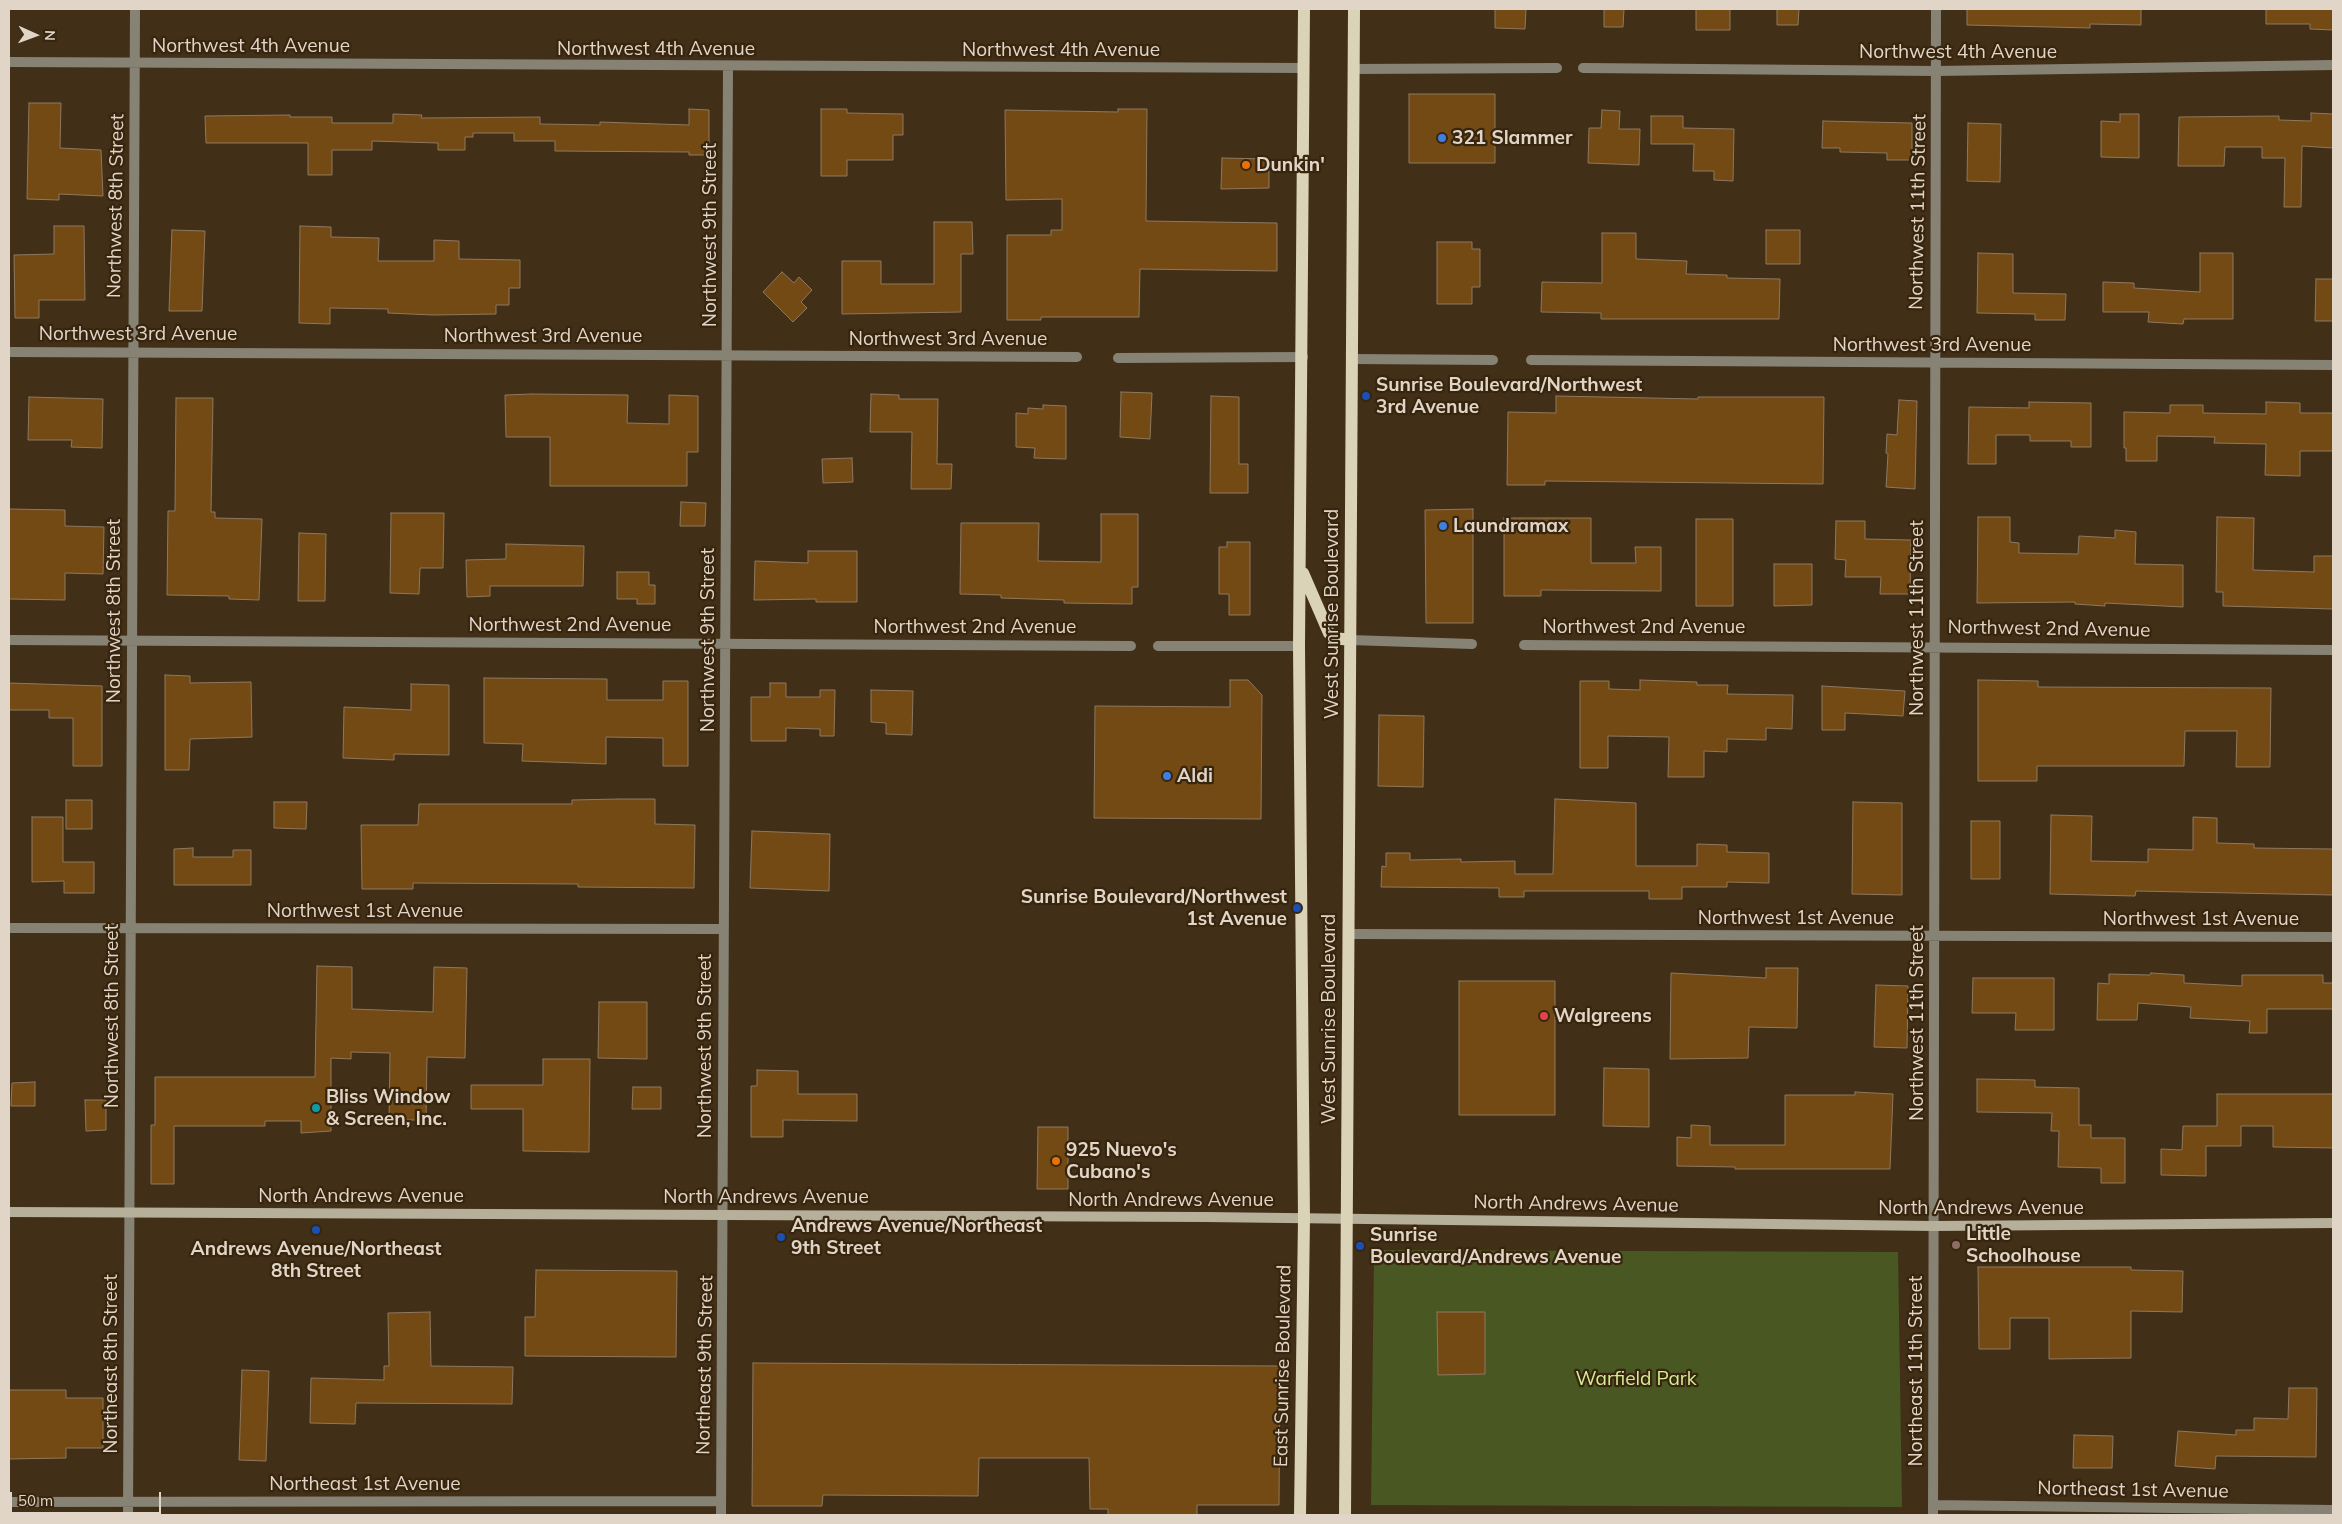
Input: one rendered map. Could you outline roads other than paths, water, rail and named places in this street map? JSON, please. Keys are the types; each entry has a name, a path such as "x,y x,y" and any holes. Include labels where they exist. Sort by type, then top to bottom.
{"main road":[{"name":"West Sunrise Boulevard","path":"1304,9 1303,358 1299,646 1304,1218"},
{"name":"West Sunrise Boulevard","path":"1347,1219 1354,9"},
{"path":"1300,566 1329,633 1335,638 1350,640"},
{"name":"North Andrews Avenue","path":"9,1212 1304,1218 1934,1226 2333,1223"},
{"name":"East Sunrise Boulevard","path":"1300,1515 1304,1218"},
{"path":"1345,1515 1347,1219"}],"street":[{"name":"Northwest 8th Street","path":"129,1213 134,9"},
{"name":"Northwest 11th Street","path":"1934,1226 1936,9"},
{"name":"Northwest 4th Avenue","path":"9,62 1304,68"},
{"name":"Northwest 9th Street","path":"724,1215 722,929 728,66"},
{"name":"Northwest 4th Avenue","path":"1583,68 1937,71 2333,66"},
{"path":"1354,69 1557,68"},
{"name":"Northwest 3rd Avenue","path":"9,352 132,351 1077,358"},
{"path":"1118,358 1303,358"},
{"path":"1352,359 1493,360"},
{"name":"Northwest 3rd Avenue","path":"1531,360 2333,365"},
{"name":"Northwest 2nd Avenue","path":"9,640 1131,646"},
{"path":"1350,640 1472,644"},
{"name":"Northwest 2nd Avenue","path":"1524,645 1934,646 2333,650"},
{"path":"1158,646 1299,646"},
{"name":"Northwest 1st Avenue","path":"9,928 722,929"},
{"name":"Northwest 1st Avenue","path":"1348,934 2333,937"},
{"name":"Northeast 8th Street","path":"128,1515 129,1213"},
{"name":"Northeast 9th Street","path":"721,1515 724,1215"},
{"name":"Northeast 11th Street","path":"1933,1510 1934,1226"},
{"name":"Northeast 1st Avenue","path":"9,1502 721,1501"},
{"name":"Northeast 1st Avenue","path":"1933,1510 2333,1510"}],"place":[{"name":"321 Slammer","path":"1442,138"},
{"name":"Dunkin'","path":"1246,165"},
{"name":"Sunrise Boulevard/Northwest 3rd Avenue","path":"1366,396"},
{"name":"Laundramax","path":"1443,526"},
{"name":"Aldi","path":"1167,776"},
{"name":"Sunrise Boulevard/Northwest 1st Avenue","path":"1297,908"},
{"name":"Walgreens","path":"1544,1016"},
{"name":"Bliss Window & Screen, Inc.","path":"316,1108"},
{"name":"925 Nuevo's Cubano's","path":"1056,1161"},
{"name":"Andrews Avenue/Northeast 8th Street","path":"316,1230"},
{"name":"Andrews Avenue/Northeast 9th Street","path":"781,1237"},
{"name":"Little Schoolhouse","path":"1956,1245"},
{"name":"Sunrise Boulevard/Andrews Avenue","path":"1360,1246"}],"park label":[{"name":"Warfield Park","path":"1636,1379"}]}
